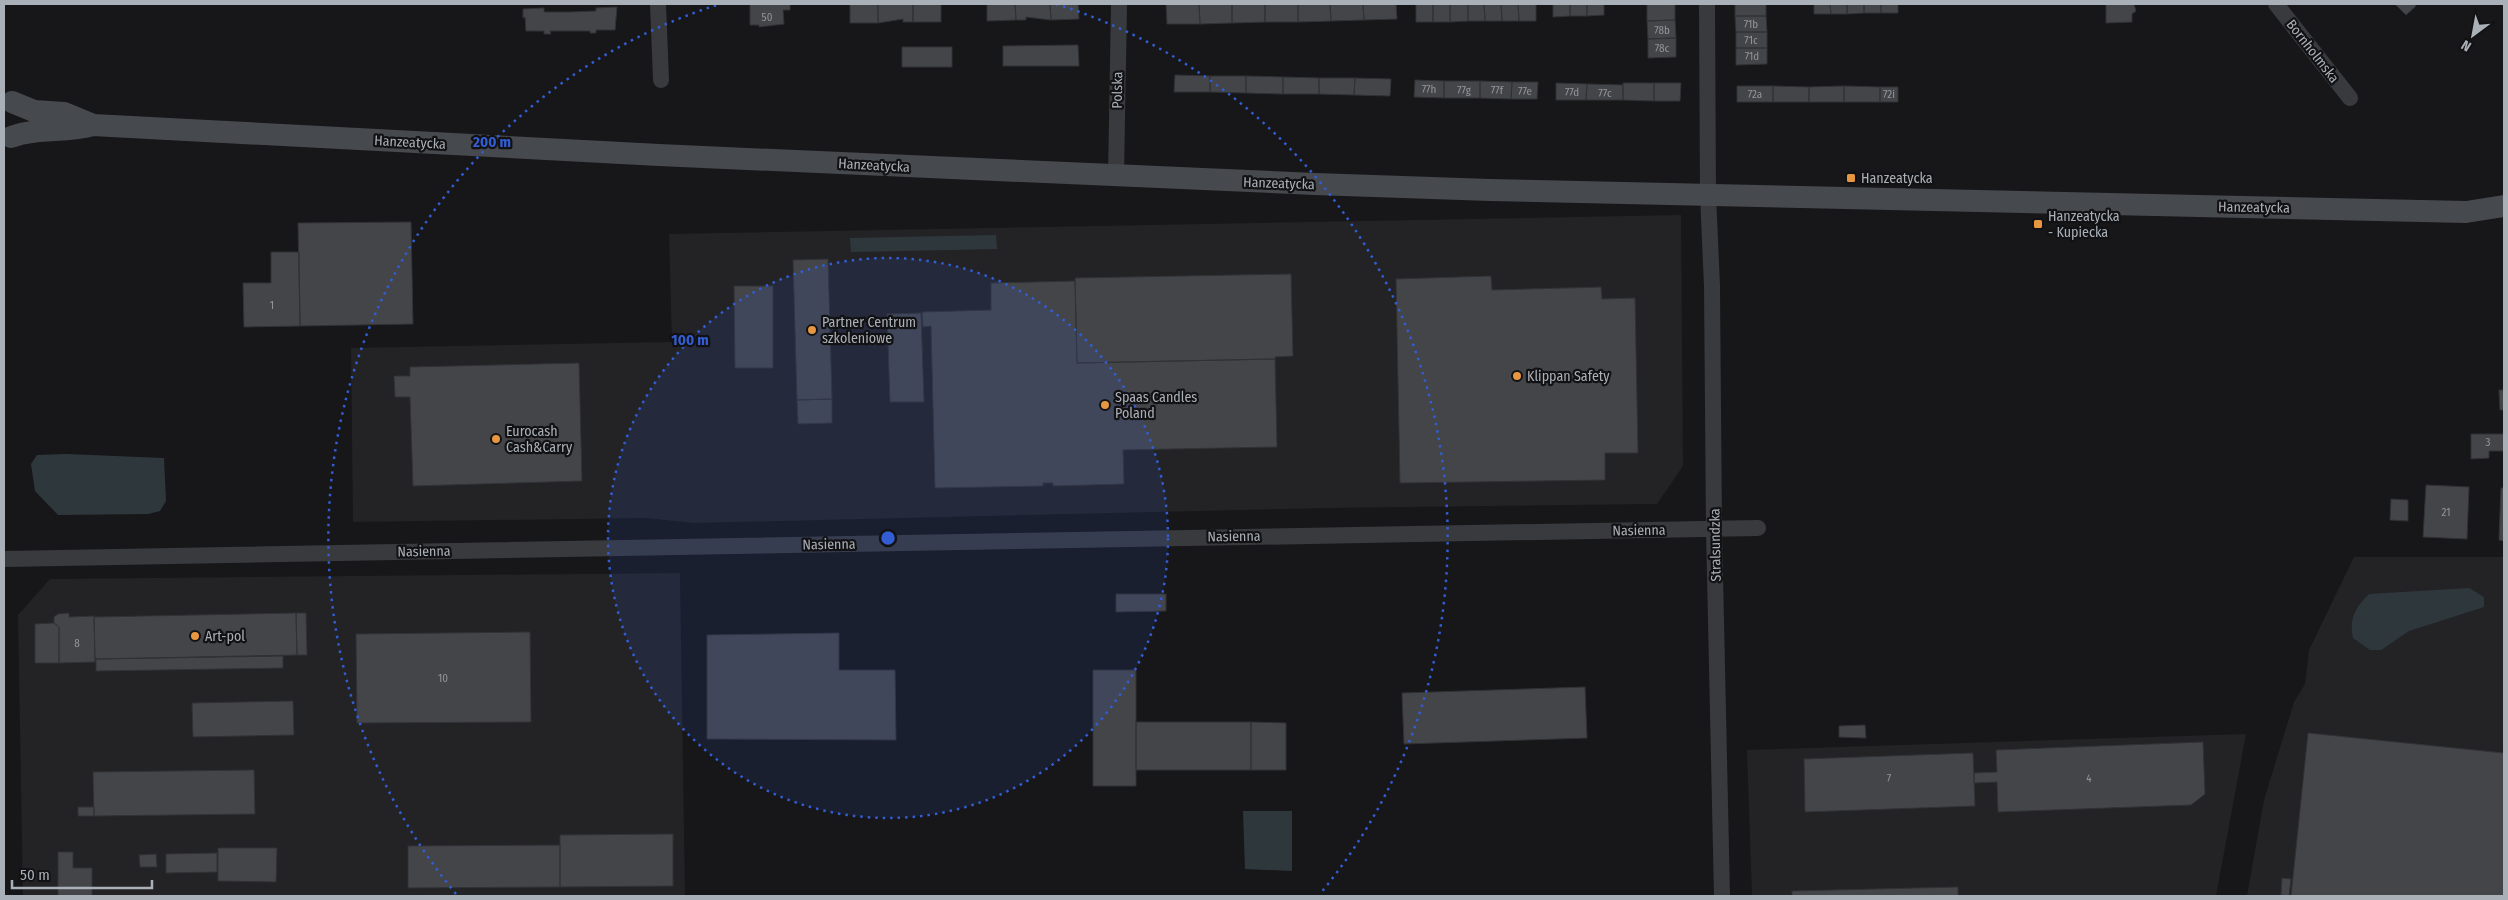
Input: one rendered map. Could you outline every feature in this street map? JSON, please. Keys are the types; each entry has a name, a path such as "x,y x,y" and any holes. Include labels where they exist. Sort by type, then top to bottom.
{"street":[{"path":"658,4 661,80"},
{"name":"Polska","path":"1116,176 1118,4"},
{"name":"Stralsundzka","path":"1707,4 1708,194 1712,286 1714,529 1722,896"},
{"name":"Bornholmska","path":"2276,4 2350,98"},
{"path":"7,142 14,125 8,96"},
{"name":"Hanzeatycka","path":"8,96 34,111 64,113 93,125 659,156 1490,190 2466,212 2504,206"},
{"name":"Hanzeatycka","path":"7,142 36,130 77,130 93,125"},
{"name":"Hanzeatycka","path":"2466,212 2504,220"},
{"name":"Nasienna","path":"4,558 1758,528"}],"shaded area":[{"path":"1681,215 1683,466 1657,504 1327,508 694,523 645,518 353,522 351,348 672,342 669,234"},
{"path":"996,235 997,249 851,252 850,238"},
{"path":"66,454 164,458 166,501 160,511 148,514 58,515 35,491 31,464 37,455"},
{"path":"2354,557 2504,557 2504,896 2247,896 2264,800 2294,702 2305,684 2309,650"},
{"path":"680,573 685,896 23,896 18,615 50,579"},
{"path":"2469,588 2484,597 2484,607 2409,631 2381,650 2370,650 2353,638 2352,625 2354,614 2369,594"},
{"path":"2246,734 2216,896 1752,896 1747,750"},
{"path":"1243,811 1292,811 1292,871 1245,869"}],"building":[{"path":"750,4 790,4 790,10 783,10 784,24 759,27 759,25 750,25"},
{"path":"850,4 878,4 878,23 850,23"},
{"path":"878,4 913,4 913,22 903,22 903,19 878,23"},
{"path":"913,4 941,4 941,22 913,22"},
{"path":"987,4 1015,4 1016,20 987,21"},
{"path":"1015,4 1050,4 1051,20 1026,17 1026,20 1016,20"},
{"path":"1050,4 1078,4 1079,19 1051,20"},
{"path":"1166,4 1199,4 1200,24 1167,24"},
{"path":"1199,4 1232,4 1232,23 1200,24"},
{"path":"1232,4 1265,4 1265,22 1232,23"},
{"path":"1265,4 1298,4 1298,22 1265,22"},
{"path":"1298,4 1330,4 1331,21 1298,22"},
{"path":"1330,4 1363,4 1364,20 1331,21"},
{"path":"1363,4 1396,4 1397,19 1364,20"},
{"path":"1416,4 1433,4 1433,22 1416,22"},
{"path":"1433,4 1450,4 1450,22 1433,22"},
{"path":"1450,4 1468,4 1468,21 1450,22"},
{"path":"1468,4 1484,4 1485,21 1468,21"},
{"path":"1484,4 1501,4 1502,21 1485,21"},
{"path":"1501,4 1518,4 1519,21 1502,21"},
{"path":"1518,4 1536,4 1536,21 1519,21"},
{"path":"1553,4 1570,4 1570,16 1553,17"},
{"path":"1570,4 1587,4 1587,16 1570,16"},
{"path":"1587,4 1604,4 1604,15 1587,16"},
{"path":"1647,4 1675,4 1675,20 1647,21"},
{"path":"1735,4 1766,4 1766,16 1735,16"},
{"path":"1814,4 1830,4 1831,14 1814,14"},
{"path":"1830,4 1847,4 1847,14 1831,14"},
{"path":"1847,4 1864,4 1864,13 1847,14"},
{"path":"1864,4 1881,4 1881,13 1864,13"},
{"path":"1881,4 1898,4 1898,13 1881,13"},
{"path":"2106,4 2134,4 2136,11 2132,14 2132,22 2106,23"},
{"path":"2395,4 2414,4 2416,6 2406,15"},
{"path":"617,7 615,30 596,30 596,33 590,33 590,31 550,31 551,34 544,34 544,31 526,31 525,17 523,18 523,9 544,8 544,12 570,12 596,11 596,8"},
{"path":"1735,16 1766,16 1767,32 1736,32"},
{"path":"1675,20 1676,38 1648,39 1647,21"},
{"path":"1736,32 1767,32 1767,48 1736,48"},
{"path":"1676,38 1676,57 1648,58 1648,39"},
{"path":"1078,45 1079,66 1003,66 1003,46"},
{"path":"902,47 952,47 952,67 902,67"},
{"path":"1736,48 1767,48 1767,64 1736,65"},
{"path":"1175,75 1210,76 1210,92 1174,92"},
{"path":"1210,76 1246,76 1246,93 1210,92"},
{"path":"1246,76 1283,77 1283,94 1246,93"},
{"path":"1283,77 1319,78 1319,94 1283,94"},
{"path":"1319,78 1355,78 1354,95 1319,94"},
{"path":"1355,78 1391,79 1390,96 1354,95"},
{"path":"1415,80 1444,81 1444,98 1414,97"},
{"path":"1444,81 1480,81 1480,98 1444,98"},
{"path":"1480,81 1512,82 1511,99 1480,98"},
{"path":"1512,82 1538,82 1537,99 1511,99"},
{"path":"1556,83 1587,84 1586,100 1556,100"},
{"path":"1623,83 1654,83 1654,101 1623,100"},
{"path":"1654,83 1681,83 1680,101 1654,101"},
{"path":"1587,84 1623,85 1623,100 1586,100"},
{"path":"1737,86 1773,86 1773,102 1737,102"},
{"path":"1773,86 1809,87 1809,102 1773,102"},
{"path":"1844,86 1844,102 1809,102 1809,87"},
{"path":"1844,86 1880,87 1880,102 1844,102"},
{"path":"1880,87 1898,87 1898,102 1880,102"},
{"path":"411,222 413,324 300,326 298,223"},
{"path":"271,252 299,252 300,326 244,327 243,283 271,283"},
{"name":"Partner Centrum szkoleniowe","path":"828,259 832,399 797,400 793,260"},
{"path":"1291,274 1293,356 1275,357 1275,359 1077,363 1075,278"},
{"name":"Klippan Safety","path":"1491,276 1492,290 1601,287 1602,299 1635,298 1638,453 1605,453 1605,480 1400,483 1396,279"},
{"name":"Spaas Candles Poland","path":"1075,281 1077,363 1275,359 1277,447 1123,450 1124,484 1053,486 1053,483 1043,483 1043,486 935,488 931,326 923,327 922,312 991,310 991,283"},
{"path":"734,286 773,286 773,368 735,368"},
{"path":"921,313 924,402 890,402 887,314"},
{"name":"Eurocash Cash&Carry","path":"579,363 582,481 413,486 410,397 395,397 394,376 410,376 410,367"},
{"path":"2499,390 2504,390 2504,410 2500,410"},
{"path":"832,399 832,423 798,424 797,400"},
{"path":"2471,434 2504,434 2504,451 2489,451 2489,458 2471,459"},
{"path":"2426,485 2469,487 2467,539 2423,537"},
{"path":"2501,488 2504,488 2504,541 2499,540"},
{"path":"2391,499 2408,500 2408,521 2390,520"},
{"path":"1116,594 1166,594 1166,611 1116,612"},
{"path":"69,613 69,617 94,616 95,662 59,663 59,627 54,623 54,617 58,614"},
{"name":"Art-pol","path":"296,613 297,655 95,659 94,617"},
{"path":"296,613 306,613 307,655 297,655"},
{"path":"54,623 59,627 59,663 35,663 35,624"},
{"path":"530,632 531,722 357,723 356,634"},
{"path":"839,633 839,670 895,670 896,740 707,739 707,635"},
{"path":"283,656 283,668 96,671 96,659"},
{"path":"1093,670 1136,670 1136,786 1093,786"},
{"path":"1585,687 1587,738 1404,744 1402,693"},
{"path":"293,701 294,735 193,737 192,703"},
{"path":"1136,722 1251,722 1251,770 1136,770"},
{"path":"1251,722 1286,723 1286,770 1251,770"},
{"path":"1865,725 1866,738 1839,737 1839,726"},
{"path":"2308,733 2504,753 2504,896 2291,896"},
{"path":"2203,742 2205,794 2191,805 1998,812 1997,782 1974,783 1974,773 1997,772 1996,750"},
{"path":"1973,753 1975,806 1805,812 1804,759"},
{"path":"254,770 255,814 94,816 93,772"},
{"path":"78,807 94,807 94,816 78,816"},
{"path":"673,834 673,886 560,887 560,835"},
{"path":"560,845 560,887 408,888 408,846"},
{"path":"218,848 277,848 276,882 218,881"},
{"path":"58,852 73,852 73,868 92,868 92,896 58,896"},
{"path":"217,853 217,872 166,873 166,854"},
{"path":"156,854 157,867 140,867 139,855"},
{"path":"2282,878 2291,879 2289,896 2281,895"},
{"path":"1958,887 1958,896 1792,896 1792,891"}],"place":[{"name":"Hanzeatycka","path":"1851,178"},
{"name":"Hanzeatycka - Kupiecka","path":"2038,224"},
{"name":"Partner Centrum szkoleniowe","path":"812,330"},
{"name":"Klippan Safety","path":"1517,376"},
{"name":"Spaas Candles Poland","path":"1105,405"},
{"name":"Eurocash Cash&Carry","path":"496,439"},
{"name":"Art-pol","path":"195,636"}]}
